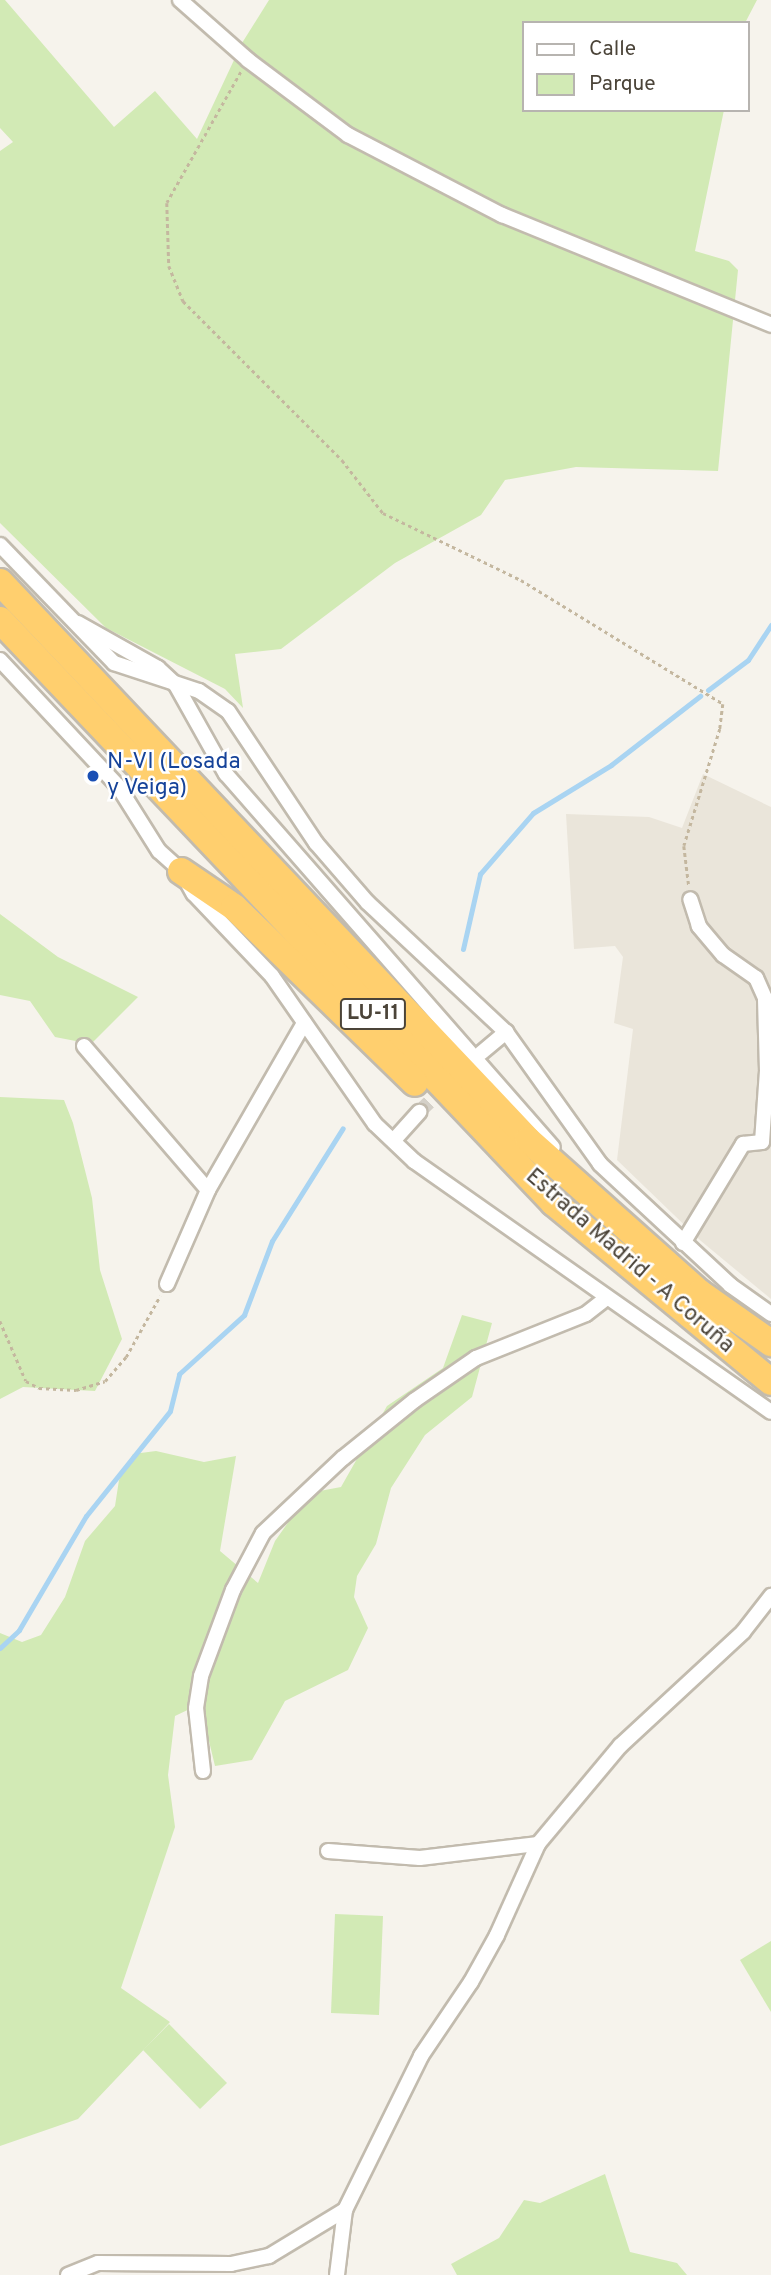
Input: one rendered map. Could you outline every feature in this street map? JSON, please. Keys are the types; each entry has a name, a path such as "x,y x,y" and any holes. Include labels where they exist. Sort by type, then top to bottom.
{"highway":[{"name":"Estrada Madrid - A Coruña","path":"0,582 528,1140 701,1293 771,1343"},
{"name":"Estrada Madrid - A Coruña","path":"0,620 554,1203 771,1381"},
{"path":"181,871 234,907 533,1200 629,1285 699,1338 771,1381"}],"street":[{"path":"180,0 248,60 348,135 502,215 771,325"},
{"path":"0,545 114,663 199,691 228,711 333,863 368,903 506,1032 600,1164 683,1243 771,1314"},
{"path":"0,660 118,786 159,851 181,871 194,894 272,976 375,1124 414,1161 606,1299 771,1412"},
{"path":"176,685 226,774 297,859 509,1100 649,1248"},
{"path":"683,1243 743,1144 766,1144 768,996 755,978 723,955 699,926 690,899"},
{"path":"755,978 771,979"},
{"path":"167,1284 208,1190 304,1023"},
{"path":"481,1053 506,1032"},
{"path":"84,1046 208,1190"},
{"path":"394,1140 419,1112"},
{"path":"203,1771 196,1708 201,1676 233,1590 263,1533 344,1458 415,1400 476,1358 586,1314 606,1299"},
{"path":"337,2275 345,2210 421,2056 471,1982 538,1844 620,1746 743,1632 771,1596"},
{"path":"328,1851 420,1858 538,1844"},
{"path":"68,2275 97,2263 231,2264 269,2256 345,2210"}],"path":[{"path":"248,60 167,203 169,266 183,301 342,460 383,513 521,580 723,704 720,729 684,846 690,899"},
{"path":"0,1321 26,1381 39,1388 76,1390 105,1381 126,1357 167,1284"}],"shaded area":[{"path":"703,774 771,807 771,1299 701,1241 617,1160 633,1029 614,1023 623,957 615,946 574,949 566,814 649,817 682,828"}],"green space":[{"path":"0,0 5,0 114,127 155,91 197,139 242,43 269,0 757,0 746,21 522,21 522,112 724,112 695,251 729,261 738,270 718,471 576,467 505,480 481,515 395,563 281,649 235,654 243,708 225,689 106,628 0,523 0,151 13,142 0,128"},
{"path":"0,914 58,957 138,997 91,1044 55,1037 30,1001 0,995"},
{"path":"0,1097 64,1100 73,1123 92,1198 100,1270 122,1339 95,1391 23,1387 0,1399"},
{"path":"462,1315 492,1323 472,1397 425,1435 391,1488 376,1544 357,1576 354,1597 368,1628 348,1670 285,1701 252,1760 215,1766 200,1704 175,1716 168,1775 175,1827 121,1988 170,2022 78,2119 0,2146 0,1633 22,1642 41,1635 65,1597 85,1541 115,1506 119,1480 133,1454 156,1451 204,1462 236,1456 220,1551 258,1583 275,1541 309,1493 341,1487 387,1406 443,1368"},
{"path":"335,1914 383,1916 379,2015 331,2013"},
{"path":"771,1941 771,2012 740,1960"},
{"path":"169,2024 227,2083 200,2109 143,2050"},
{"path":"605,2174 630,2252 677,2263 687,2275 457,2275 451,2264 499,2238 524,2200 540,2203"}],"waterway":[{"path":"708,690 748,660 771,625"},
{"path":"463,949 480,874 533,813 611,765 700,696"},
{"path":"0,1648 19,1630 86,1516 170,1411 179,1374 244,1315 272,1241 343,1128"}],"tunnel":[{"path":"419,1112 447,1085"}],"place":[{"name":"N-VI (Losada y Veiga)","path":"93,776"}]}
